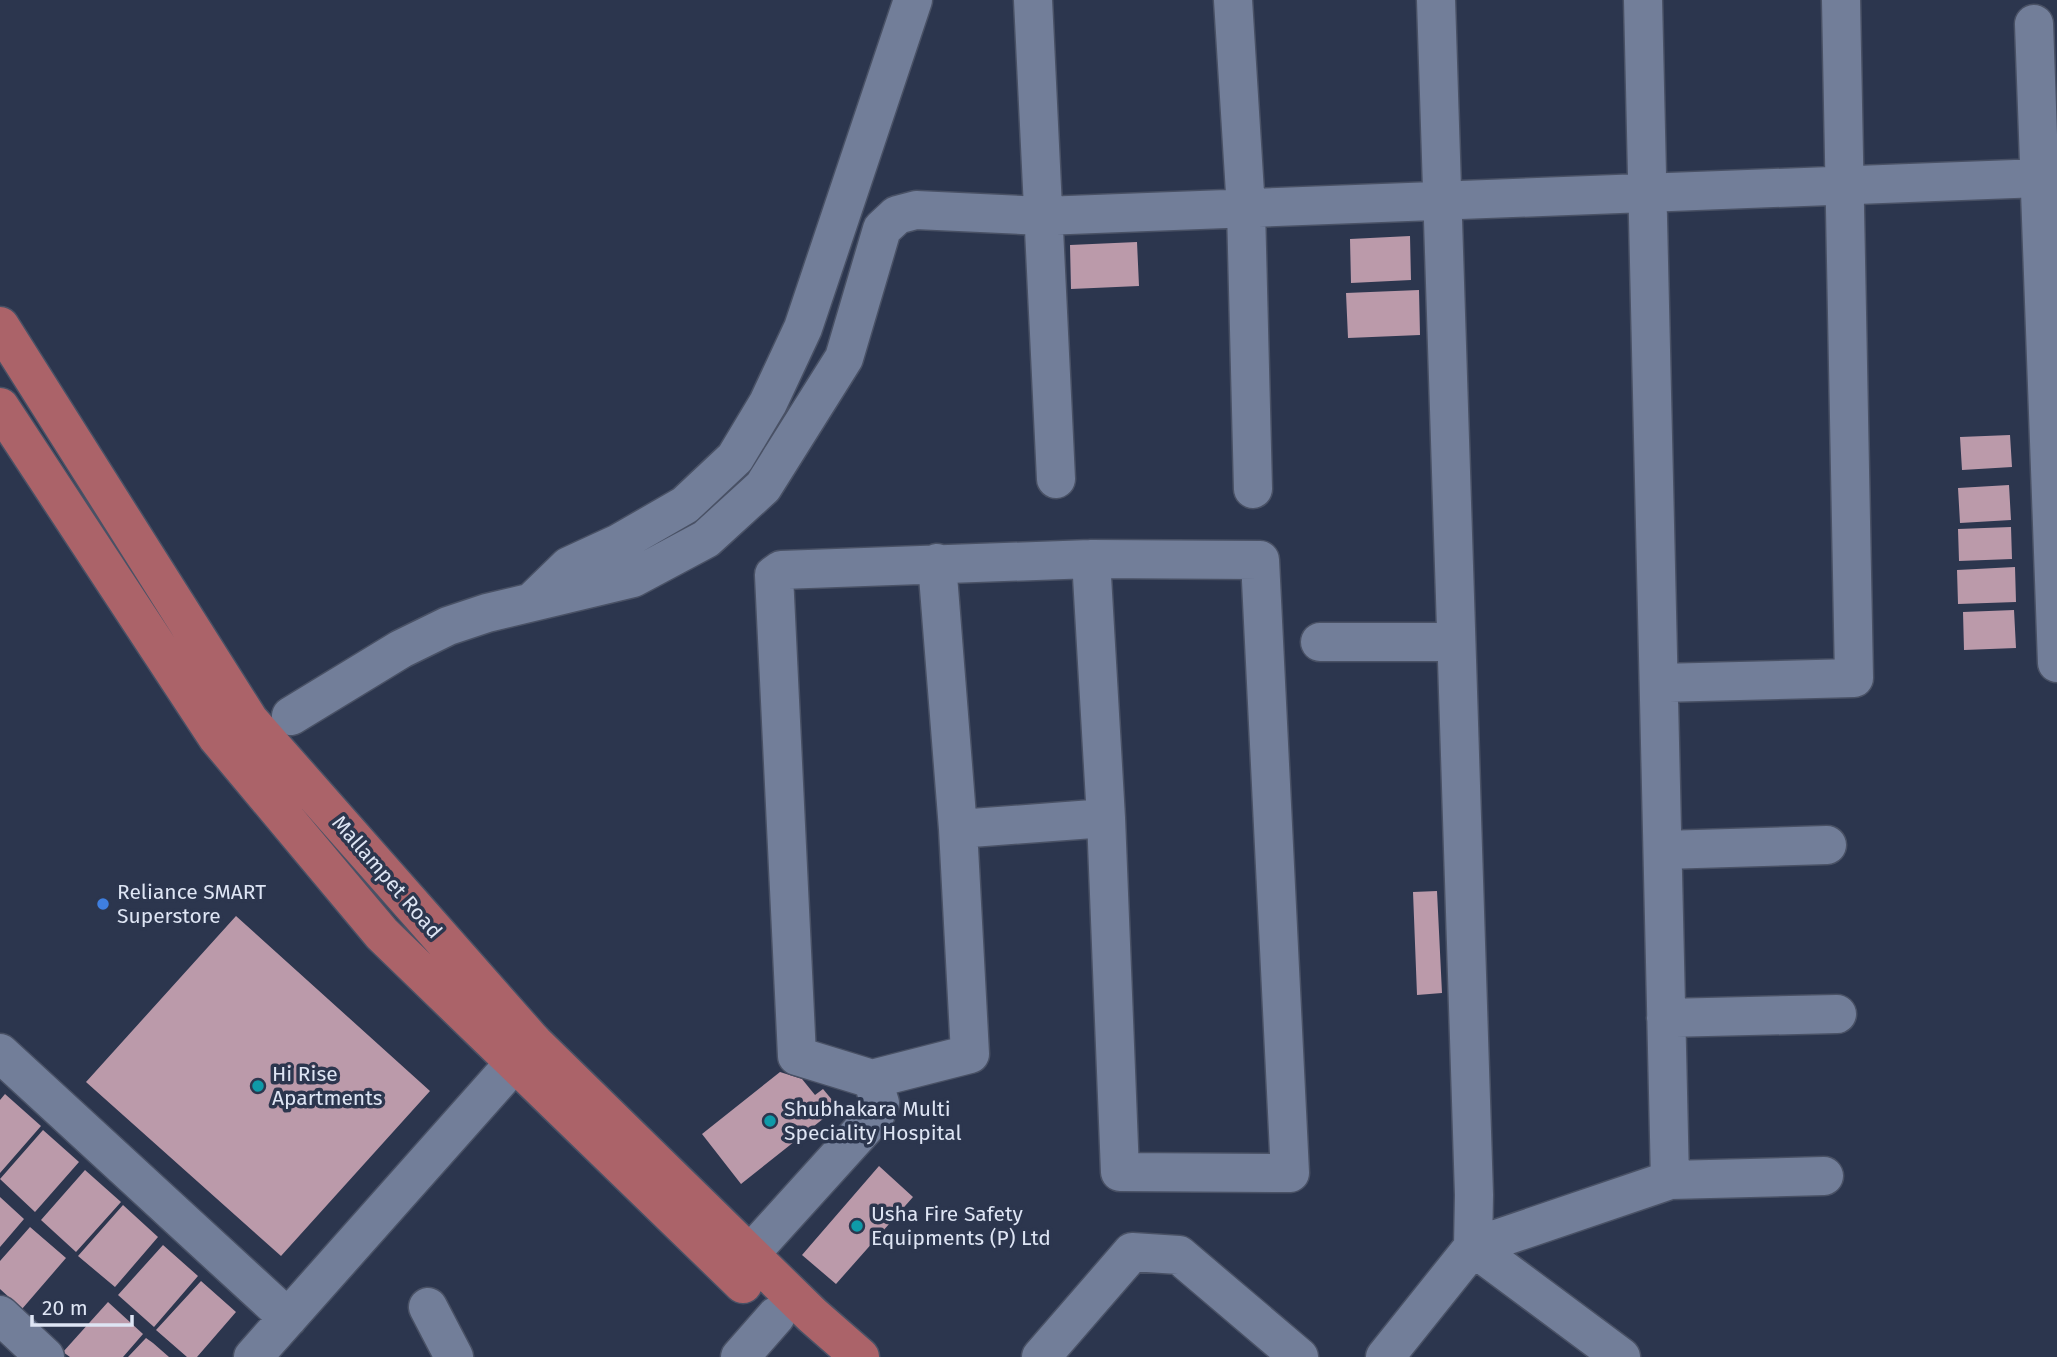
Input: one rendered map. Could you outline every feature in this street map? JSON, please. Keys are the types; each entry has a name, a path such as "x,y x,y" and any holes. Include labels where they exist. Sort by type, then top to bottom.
{"main road":[{"name":"Mallampet Road","path":"0,326 249,720 523,1053 776,1316 822,1357"},
{"name":"Mallampet Road","path":"0,407 217,737 382,934 523,1053 750,1254 860,1357"}],"street":[{"path":"532,602 569,566 619,543 685,505 734,458 768,403 803,328 913,0"},
{"path":"1033,0 1056,479"},
{"path":"1233,0 1246,209 1253,489"},
{"path":"1436,0 1473,1247"},
{"path":"1643,0 1670,1181"},
{"path":"1659,683 1854,678 1841,0"},
{"path":"2034,24 2057,663"},
{"path":"291,716 401,649 448,626 532,602 633,578 706,539 763,488 844,358 882,229 897,215 916,211 1043,216 2038,178"},
{"path":"937,563 958,829 970,1054 872,1079 797,1056 772,585 774,575 781,570 937,563 1091,559 1260,560 1290,1173 1120,1172 1106,818 1091,559"},
{"path":"1320,642 1456,642"},
{"path":"958,829 1106,818"},
{"path":"1662,850 1827,845"},
{"path":"1666,1018 1837,1014"},
{"path":"0,1053 288,1318"},
{"path":"253,1357 523,1053"},
{"path":"750,1254 875,1116 880,1103 872,1079"},
{"path":"1385,1357 1473,1247 1670,1181 1824,1176"},
{"path":"1473,1247 1621,1357"},
{"path":"1041,1357 1132,1252 1179,1255 1299,1357"},
{"path":"428,1307 454,1357"},
{"path":"0,1315 45,1357"},
{"path":"740,1357 776,1316"}],"building":[{"path":"1410,236 1411,280 1351,283 1350,239"},
{"path":"1137,242 1139,286 1071,289 1070,245"},
{"path":"1419,290 1420,335 1348,338 1346,293"},
{"path":"2010,435 2012,467 1962,470 1960,437"},
{"path":"2009,485 2011,520 1960,523 1958,488"},
{"path":"2011,527 2012,559 1959,561 1958,529"},
{"path":"2015,567 2016,602 1958,604 1957,570"},
{"path":"2014,610 2016,648 1964,650 1963,612"},
{"path":"1437,891 1442,993 1417,995 1413,892"},
{"name":"Hi Rise Apartments","path":"236,916 430,1091 281,1256 86,1082"},
{"name":"Shubhakara Multi Speciality Hospital","path":"780,1072 802,1079 815,1095 823,1089 838,1107 741,1184 702,1134"},
{"path":"5,1094 41,1126 0,1173 0,1100"},
{"path":"43,1130 79,1162 35,1212 0,1179"},
{"name":"Usha Fire Safety Equipments (P) Ltd","path":"879,1166 913,1197 836,1284 802,1255"},
{"path":"85,1170 121,1202 76,1252 41,1220"},
{"path":"0,1197 24,1219 0,1247"},
{"path":"123,1205 158,1237 115,1287 78,1256"},
{"path":"30,1227 66,1258 22,1309 0,1289 0,1261"},
{"path":"163,1245 198,1276 154,1327 118,1295"},
{"path":"201,1281 236,1312 197,1357 187,1357 156,1330"},
{"path":"108,1302 143,1334 123,1357 70,1357 63,1352"},
{"path":"146,1338 153,1343 169,1357 128,1357"}],"place":[{"name":"Reliance SMART Superstore","path":"103,904"},
{"name":"Hi Rise Apartments","path":"258,1086"},
{"name":"Shubhakara Multi Speciality Hospital","path":"770,1121"},
{"name":"Usha Fire Safety Equipments (P) Ltd","path":"857,1226"}]}
